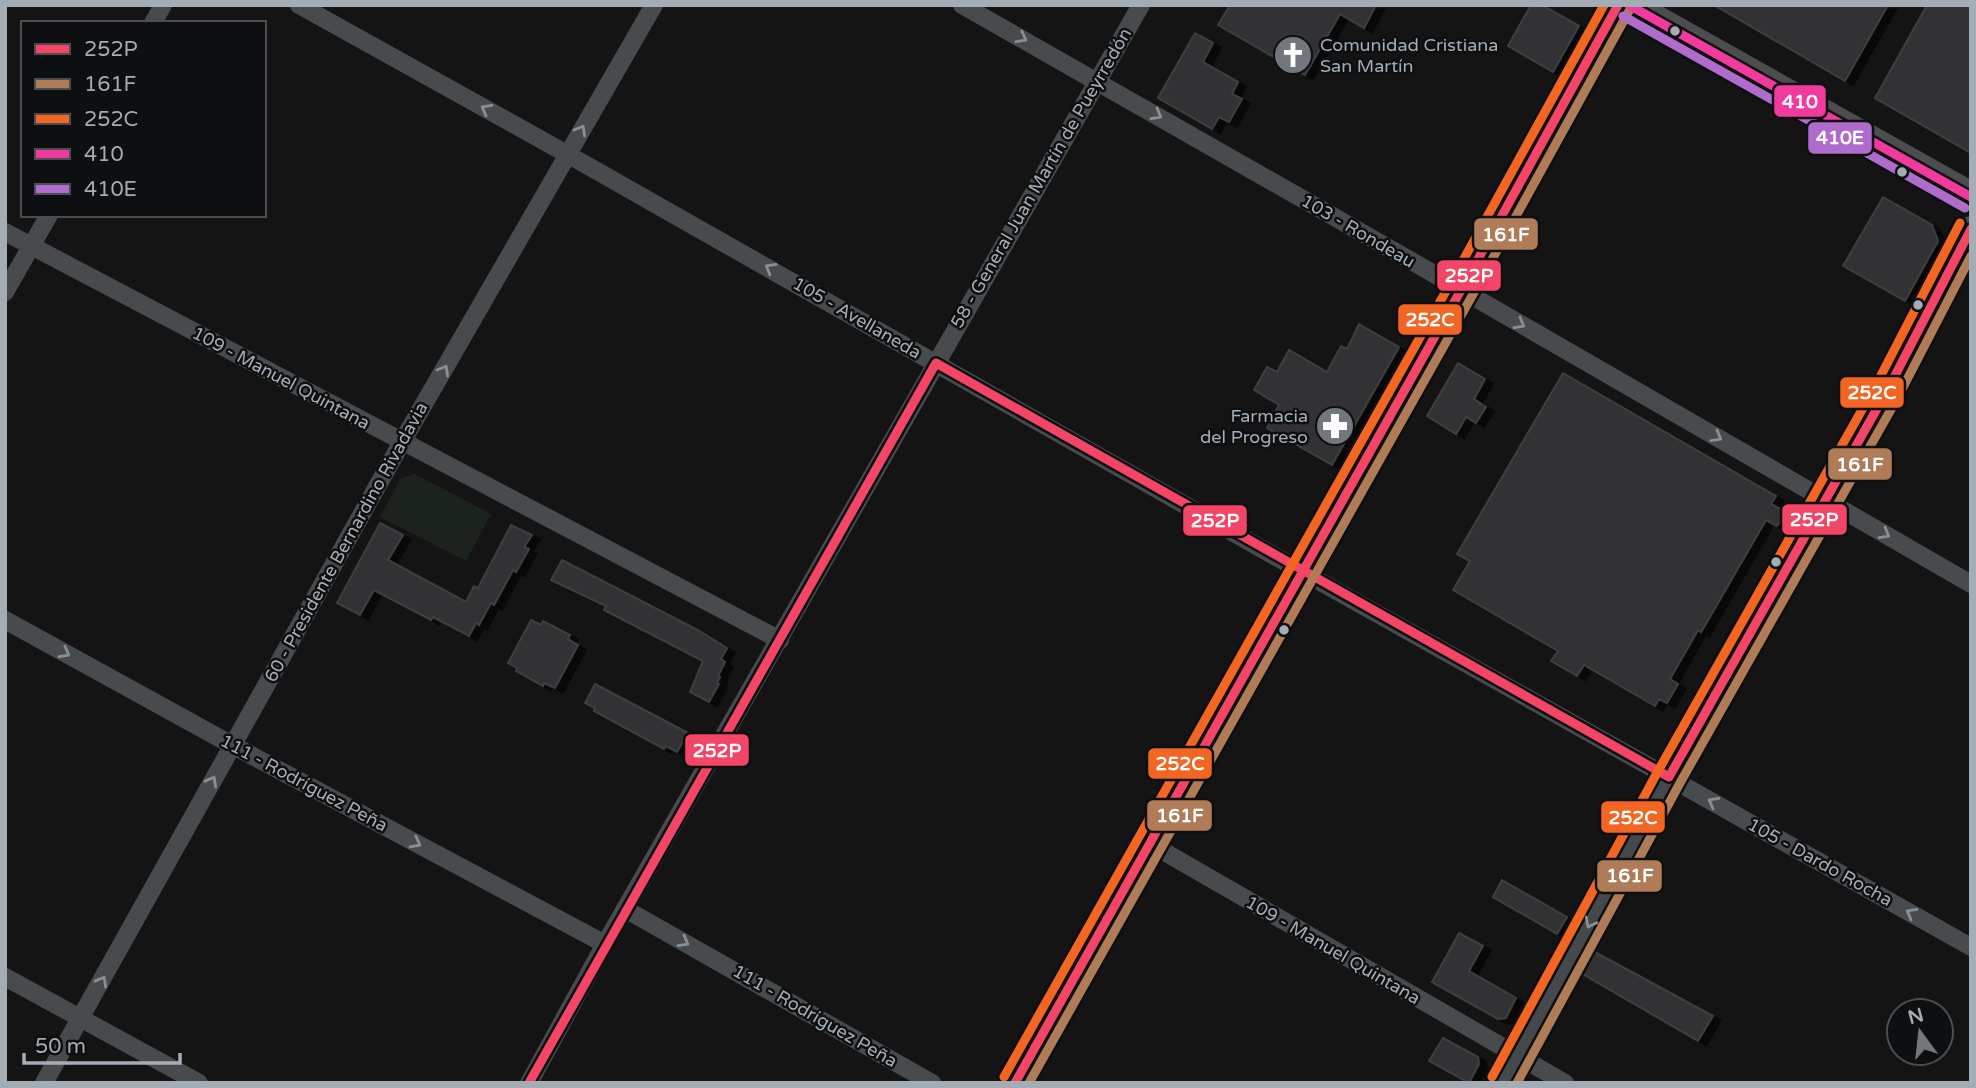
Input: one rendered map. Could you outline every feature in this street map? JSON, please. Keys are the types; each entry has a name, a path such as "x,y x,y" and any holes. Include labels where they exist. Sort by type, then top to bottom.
{"main road":[{"path":"1629,5 1971,197"}],"street":[{"path":"154,21 163,5"},
{"name":"105 - Avellaneda","path":"299,5 1669,777"},
{"name":"60 - Presidente Bernardino Rivadavia","path":"44,1083 402,442 653,5"},
{"name":"103 - Rondeau","path":"962,5 1971,584"},
{"name":"58 - General Juan Martín de Pueyrredón","path":"529,1083 605,944 1141,5"},
{"path":"1015,1083 1461,290 1618,5"},
{"path":"5,292 48,217"},
{"path":"1503,1083 1780,577 1888,391 1971,229"},
{"name":"109 - Manuel Quintana","path":"5,232 780,640"},
{"name":"111 - Rodríguez Peña","path":"5,620 232,745 605,944"},
{"name":"105 - Dardo Rocha","path":"1669,777 1971,947"},
{"name":"109 - Manuel Quintana","path":"1149,843 1565,1083"},
{"name":"111 - Rodríguez Peña","path":"625,909 932,1083"},
{"path":"5,977 199,1083"}],"shaded area":[{"path":"415,474 491,514 466,561 380,517 401,478"}],"building":[{"name":"Comunidad Cristiana San Martín","path":"1230,5 1376,5 1364,28 1340,14 1305,75 1218,25"},
{"path":"1531,5 1542,5 1579,26 1553,72 1508,46"},
{"path":"1714,5 1888,5 1845,81"},
{"path":"1927,5 1971,5 1971,153 1875,98"},
{"path":"1195,33 1213,43 1203,62 1238,82 1232,94 1242,99 1229,122 1219,117 1212,129 1158,98"},
{"path":"1883,197 1932,225 1938,241 1905,301 1843,266"},
{"path":"1359,324 1399,347 1332,465 1267,428 1279,405 1254,390 1267,367 1277,372 1289,350 1327,372 1341,346 1347,349"},
{"path":"1458,363 1485,379 1474,399 1486,407 1476,423 1466,417 1456,434 1427,416"},
{"path":"1563,373 1776,496 1771,504 1786,512 1777,526 1766,520 1701,632 1698,630 1670,679 1678,684 1667,703 1659,699 1655,706 1584,665 1577,676 1551,661 1558,651 1453,590 1470,561 1457,554"},
{"path":"380,523 403,535 388,560 466,602 474,586 478,588 511,525 532,535 524,547 529,549 516,572 513,570 494,605 491,603 479,625 476,623 469,636 433,617 431,620 374,590 360,615 337,603"},
{"path":"562,560 698,630 727,648 721,659 725,662 718,676 719,684 709,702 690,692 703,661 604,610 606,606 551,580"},
{"path":"531,620 541,625 543,621 570,635 568,639 578,645 555,688 544,683 543,686 516,671 517,668 508,663"},
{"path":"595,684 688,733 677,752 666,746 664,749 594,711 595,708 585,703"},
{"path":"1502,880 1567,917 1557,934 1493,897"},
{"path":"1459,933 1483,946 1469,971 1516,998 1506,1018 1498,1019 1432,982"},
{"path":"1593,951 1713,1016 1698,1041 1581,973"},
{"path":"1443,1038 1478,1057 1479,1064 1469,1083 1429,1061"}],"transit line":[{"name":"252C","path":"1004,1077 1604,5"},
{"name":"252P","path":"1015,1083 1461,290 1618,5"},
{"name":"410","path":"1629,5 1971,197"},
{"name":"161F","path":"1029,1083 1472,296 1629,11"},
{"name":"410E","path":"1623,16 1965,208"},
{"name":"252C","path":"1492,1077 1658,771 1876,385 1960,223"},
{"name":"252P","path":"529,1083 936,363 1669,777 1887,391 1971,229"},
{"name":"161F","path":"1517,1083 1680,783 1898,397 1971,256"}],"place":[{"name":"Comunidad Cristiana San Martín","path":"1293,55"},
{"name":"Farmacia del Progreso","path":"1335,426"}]}
